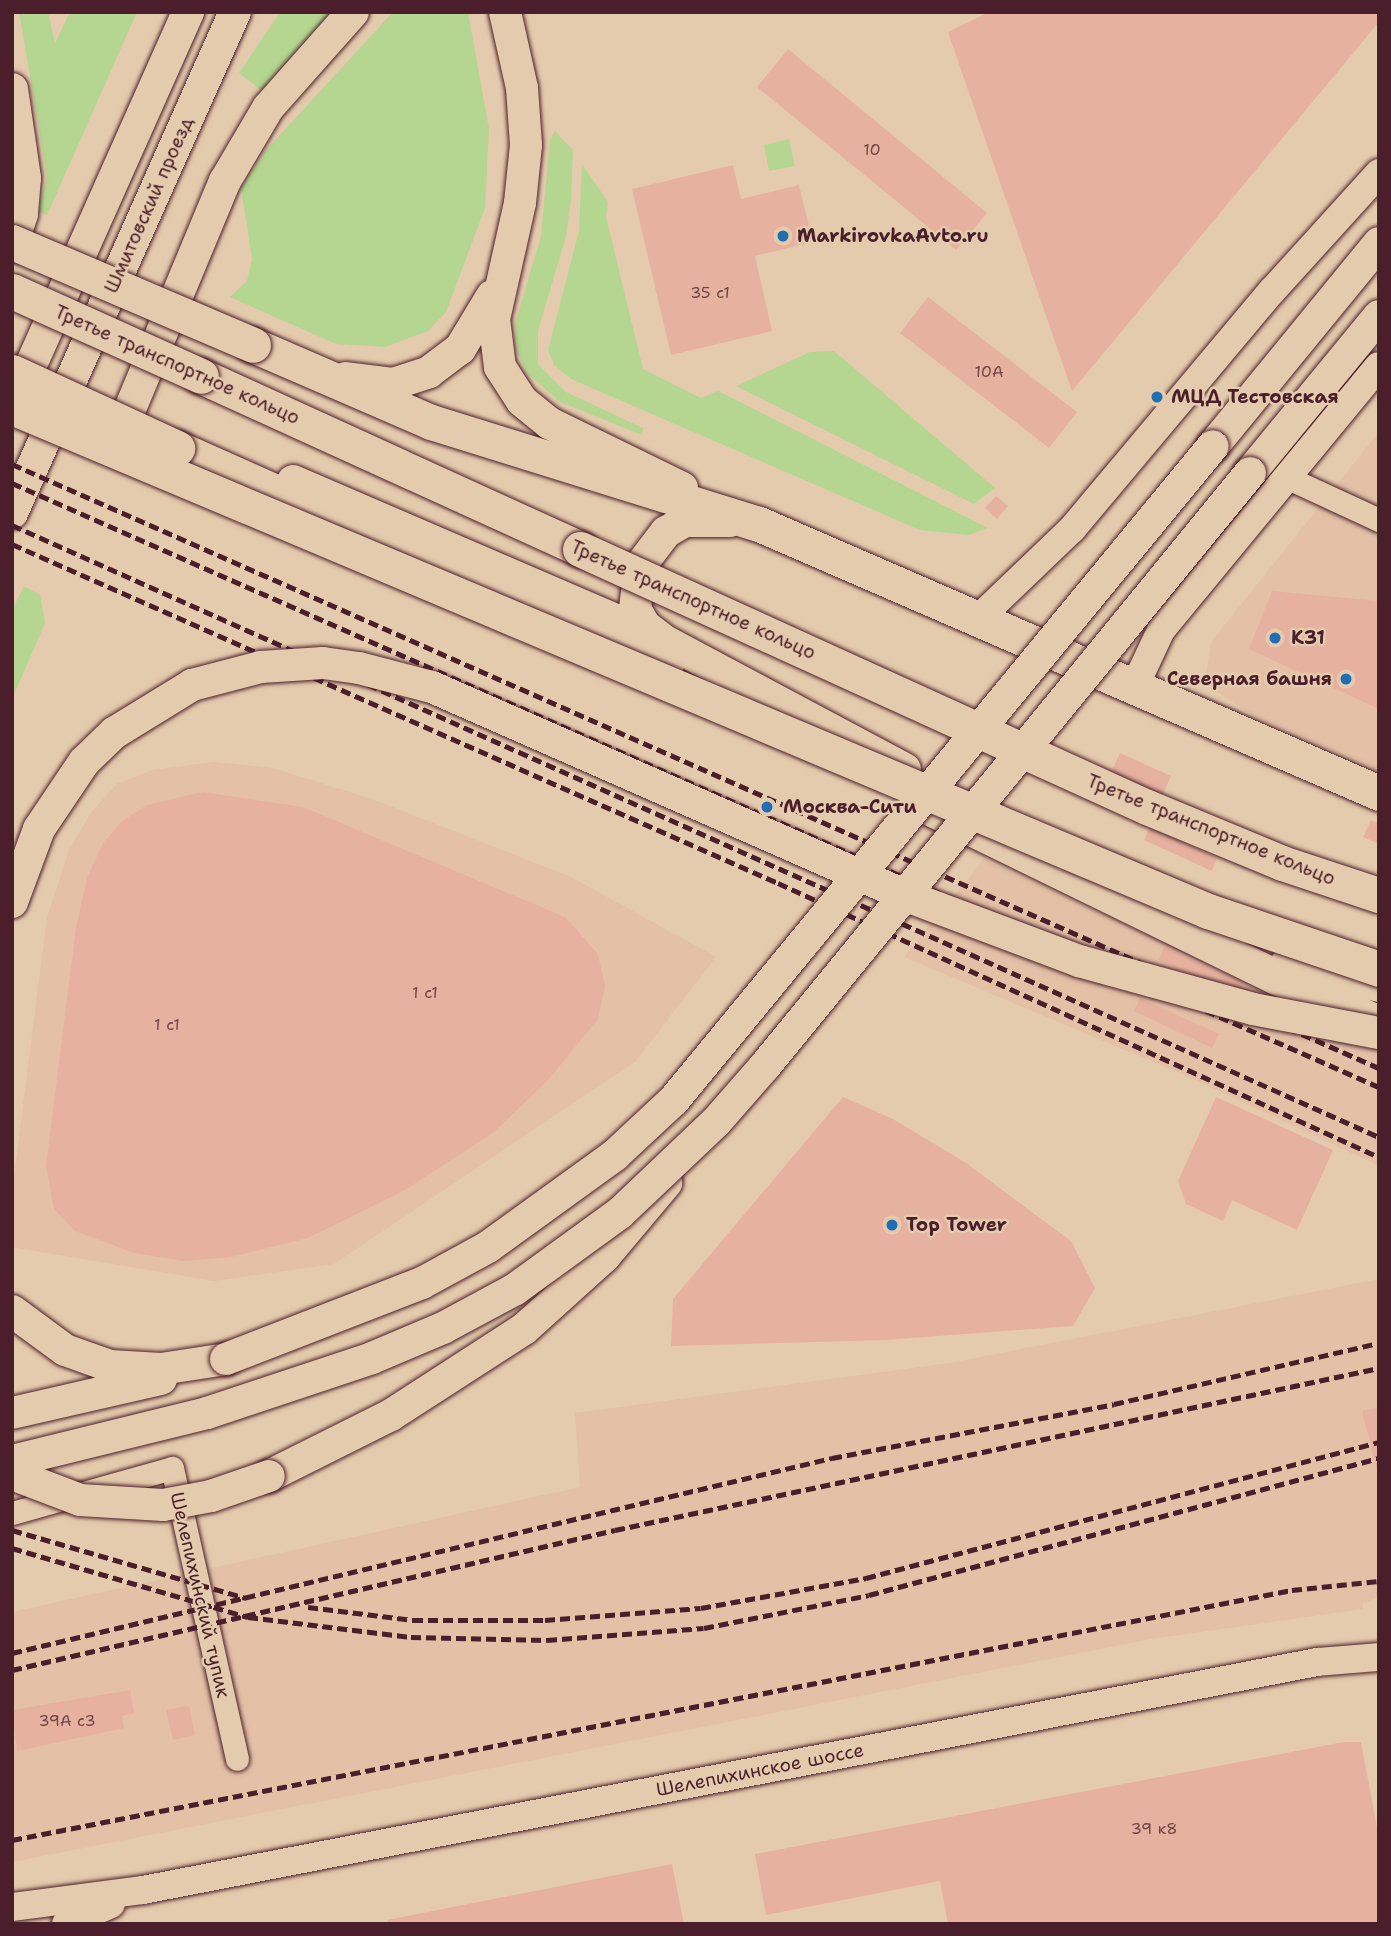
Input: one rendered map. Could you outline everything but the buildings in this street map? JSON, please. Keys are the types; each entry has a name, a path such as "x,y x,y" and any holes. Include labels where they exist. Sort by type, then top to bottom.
{"main road":[{"path":"188,12 12,408 1208,911 1379,969"},
{"name":"Шмитовский проезд","path":"12,513 235,12"},
{"path":"353,12 268,108 230,171 125,421 130,448 156,470 210,497 874,777"},
{"path":"505,12 522,88 526,145 493,335 500,367 522,401 567,433 759,524 976,621 1379,793"},
{"path":"12,89 25,178 21,247"},
{"path":"12,231 21,247 431,422 759,524"},
{"path":"12,1413 165,1378 226,1359 422,1283 488,1247 615,1154 664,1109 730,1036 1379,243"},
{"path":"253,345 354,381 374,385 410,380 445,362 475,329 509,249"},
{"name":"Третье транспортное кольцо","path":"12,291 1147,807 1282,863 1379,895"},
{"path":"12,1474 80,1500 163,1505 211,1496 327,1449 447,1381 563,1297 634,1223 1379,316"},
{"path":"12,354 180,441 654,659 972,831 1281,971 1379,1005"},
{"path":"12,372 665,641 985,812 1180,910 1281,971 1379,1023"},
{"path":"665,641 645,625 635,609 640,566 652,547 685,521 759,524"},
{"path":"12,902 38,829 84,762 114,733 192,685 261,667 323,663 381,673 442,692 909,897 1079,961 1253,1009 1379,1033"},
{"path":"1281,971 1379,986"},
{"path":"12,1461 258,1398 443,1328 571,1251 620,1213 716,1122"},
{"path":"12,1311 65,1350 110,1366 162,1369 226,1359"}],"street":[{"path":"976,621 1072,529 1272,291 1379,173"},
{"path":"1133,688 1161,630 1379,366"},
{"path":"1288,478 1379,520"},
{"name":"Шелепихинский тупик","path":"12,1513 172,1468 237,1759"},
{"name":"Шелепихинское шоссе","path":"12,1907 142,1890 1317,1662 1379,1657"},
{"name":"Шелепихинское шоссе","path":"66,1924 142,1890"}],"shaded area":[{"path":"1379,432 1379,771 1255,717 1205,684 1211,642"},
{"path":"214,762 273,768 372,799 571,877 716,957 636,1061 334,1264 214,1281 12,1247 12,1192 47,918 69,850 92,811 117,784 152,770"},
{"path":"984,859 1379,1042 1379,1166 1191,1078 904,957"},
{"path":"1379,1279 1379,1596 1363,1604 1363,1609 1151,1639 12,1862 12,1612 580,1487 575,1413 950,1363"}],"green space":[{"path":"19,12 48,12 55,43 70,12 137,12 47,215 38,211 47,177"},
{"path":"280,12 337,12 266,94 239,73"},
{"path":"393,12 468,12 489,129 485,208 446,312 428,331 385,347 336,344 230,297 247,281 252,259 241,188 266,150"},
{"path":"555,131 573,150 571,199 566,236 538,331 538,364 566,392 643,428 642,435 560,402 527,373 517,351 515,324 541,236 550,140"},
{"path":"789,139 795,166 769,171 764,145"},
{"path":"582,164 608,202 606,217 643,369 701,398 718,391 988,528 968,535 920,530 571,379 554,365 548,350 579,231"},
{"path":"834,351 995,488 974,504 736,386 810,352"},
{"path":"24,586 40,595 45,623 12,699 12,610"}],"railway":[{"path":"12,464 1379,1068"},
{"path":"12,483 1379,1087"},
{"path":"12,525 1379,1137"},
{"path":"12,544 778,883 1379,1157"},
{"path":"12,1653 832,1458 1114,1404 1379,1343"},
{"path":"12,1670 615,1530 1379,1368"},
{"path":"308,1607 413,1620 545,1620 701,1608 866,1578 1379,1442"},
{"path":"12,1548 248,1617 411,1637 547,1640 704,1628 869,1595 1379,1458"},
{"path":"12,1530 246,1598"},
{"path":"12,1840 1292,1590 1379,1581"}],"place":[{"name":"MarkirovkaAvto.ru","path":"783,236"},
{"name":"МЦД Тестовская","path":"1157,397"},
{"name":"К31","path":"1275,638"},
{"name":"Северная башня","path":"1346,679"},
{"name":"Москва-Сити","path":"767,807"},
{"name":"Top Tower","path":"892,1225"}]}
